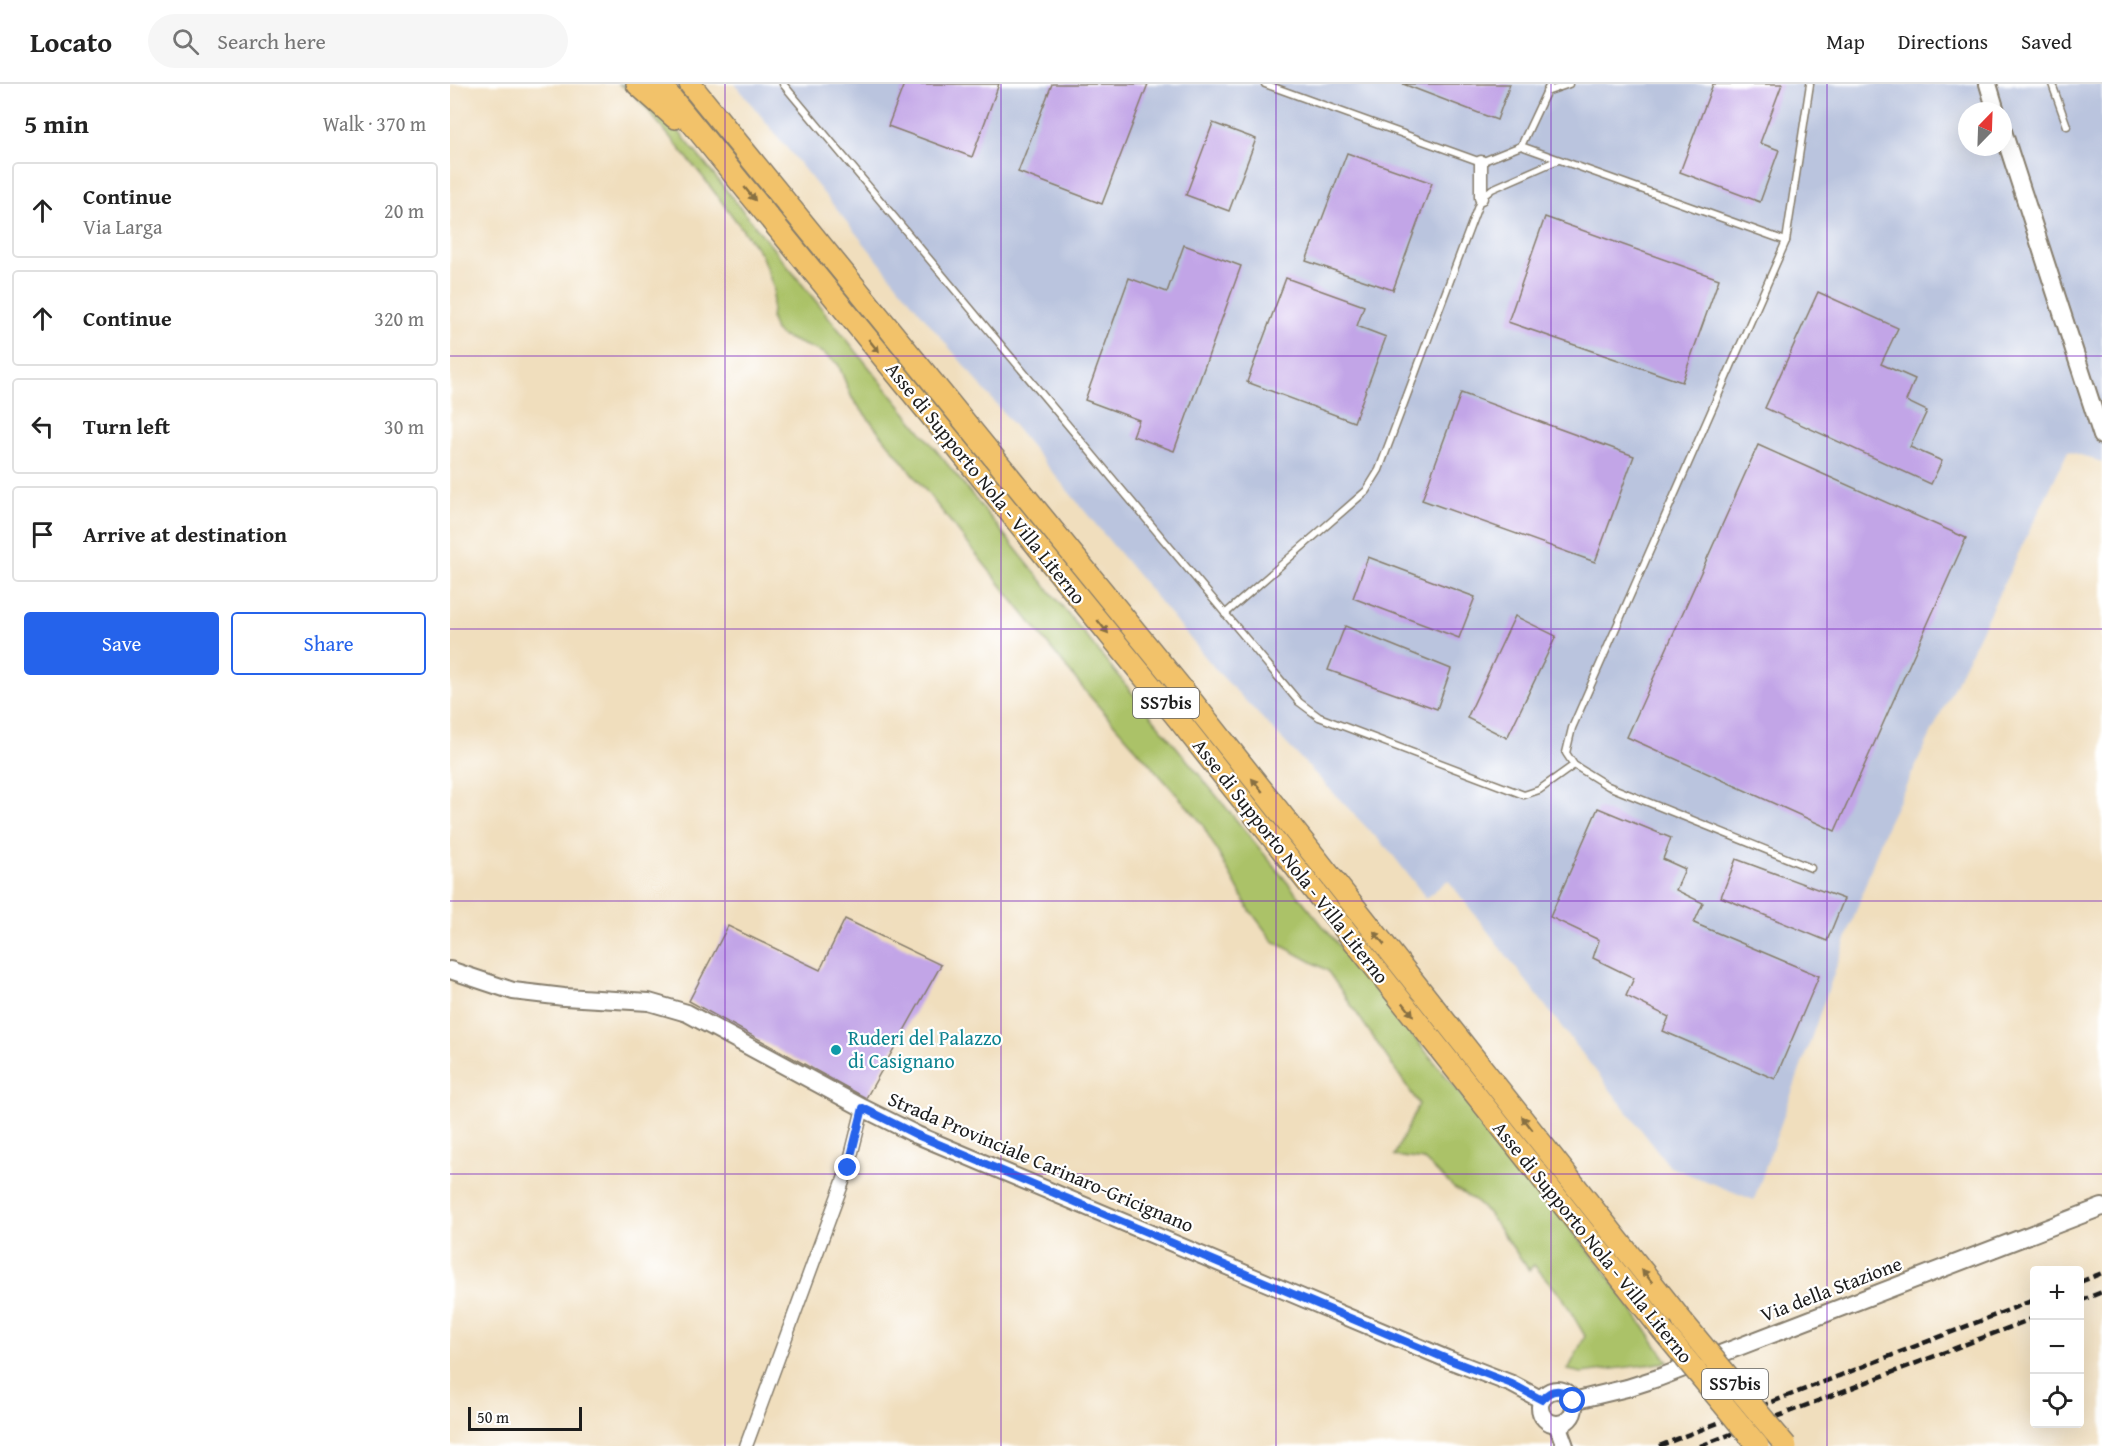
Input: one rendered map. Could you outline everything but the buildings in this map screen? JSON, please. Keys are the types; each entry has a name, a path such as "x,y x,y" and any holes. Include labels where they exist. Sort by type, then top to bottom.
{"highway":[{"path":"637,84 724,162"},
{"name":"Asse di Supporto Nola - Villa Literno","path":"660,84 1179,720 1662,1330 1758,1446"},
{"name":"Asse di Supporto Nola - Villa Literno","path":"690,84 1192,701 1683,1322 1786,1446"}],"street":[{"path":"1988,84 1993,102"},
{"path":"2011,156 2102,436"},
{"path":"1480,162 1481,198"},
{"name":"Strada Provinciale Carinaro-Gricignano","path":"450,970 513,991 564,997 649,1002 687,1013 917,1135 1512,1384 1542,1400"},
{"path":"746,1446 848,1168 863,1108"},
{"name":"Via della Stazione","path":"1573,1401 1628,1388 1658,1378 2102,1207"},
{"path":"1555,1390 1566,1392 1573,1401 1572,1417 1563,1424 1552,1423 1543,1416 1542,1400 1549,1392 1555,1390"},
{"path":"1557,1424 1565,1446"}],"lane":[{"path":"783,84 1299,702 1319,717 1524,795 1539,790 1575,765"},
{"path":"1265,84 1480,162 1521,146 1786,241"},
{"path":"1521,146 1550,84"},
{"path":"1546,92 1569,84"},
{"path":"1810,84 1786,241 1572,728 1566,753 1575,765 1608,786 1811,868"},
{"path":"2052,84 2067,126"},
{"path":"1226,614 1366,491 1379,470 1481,198 1492,189 1558,160"}],"shaded area":[{"path":"735,84 2102,84 2102,462 2068,451 1885,829 1754,1200 1670,1167 1448,880 1426,898 1392,854 1217,671 905,294"}],"green space":[{"path":"619,84 626,85 642,94 676,128 1120,678 1603,1268 1668,1362 1582,1373 1568,1370 1585,1336 1563,1298 1534,1265 1529,1270 1488,1213 1472,1199 1454,1188 1424,1160 1394,1156 1419,1104 1327,970 1273,941 1249,909 1201,822 1086,692 852,398 838,364 821,352 775,331 771,319 774,289 761,254 703,177 646,108 630,91"}],"railway":[{"path":"2084,1280 2102,1273"},
{"path":"2084,1299 2102,1292"},
{"path":"1659,1446 2030,1302"},
{"path":"1700,1446 2030,1320"}],"place":[{"name":"Ruderi del Palazzo di Casignano","path":"836,1050"}],"route":[{"path":"848,1168 863,1108 917,1135 1447,1359 1512,1384 1542,1400 1549,1392 1555,1390 1566,1392 1573,1401"}]}
